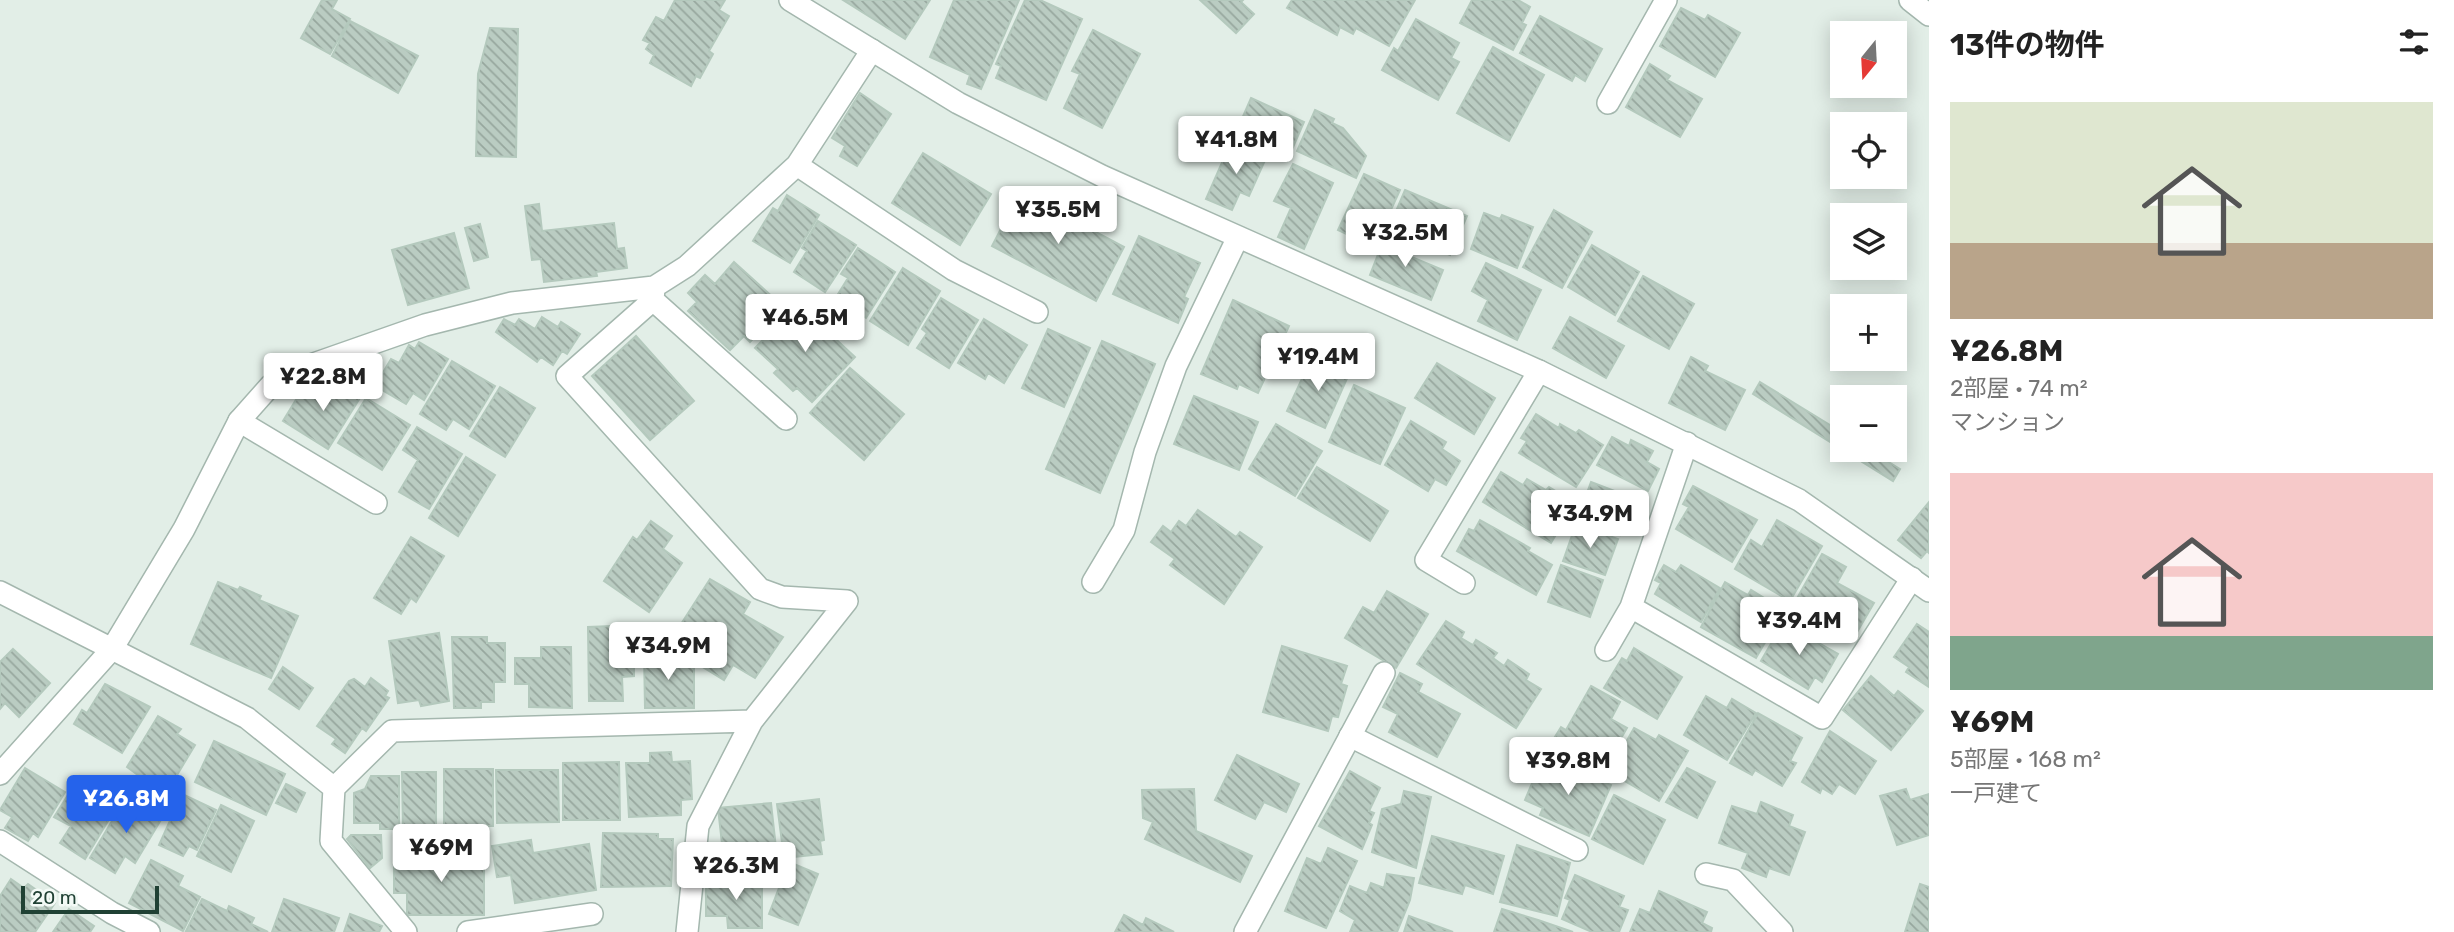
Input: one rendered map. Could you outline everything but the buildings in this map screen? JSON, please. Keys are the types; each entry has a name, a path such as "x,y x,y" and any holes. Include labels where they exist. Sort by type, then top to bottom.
{"street":[{"path":"790,0 970,109 1102,176 1539,371 1799,500 1929,591"},
{"path":"1608,103 1665,0"},
{"path":"1910,0 1929,15"},
{"path":"687,932 698,826 752,721 847,601 782,597 760,589 567,376 654,293 797,165 872,50"},
{"path":"797,165 954,270 1037,312"},
{"path":"1093,582 1124,530 1145,452 1176,366 1238,237"},
{"path":"0,774 112,649 184,528 239,421 271,385 305,367 425,325 512,303 654,293 786,419"},
{"path":"1464,583 1426,560 1539,371"},
{"path":"239,421 376,503"},
{"path":"1606,650 1631,607 1687,443"},
{"path":"1631,607 1822,718 1912,578"},
{"path":"0,592 247,718 334,788"},
{"path":"1245,932 1384,673"},
{"path":"406,932 331,841 334,788 392,731 752,721"},
{"path":"1350,737 1577,850"},
{"path":"0,841 112,913 149,932"},
{"path":"1706,874 1734,880 1782,932"},
{"path":"468,932 592,914"}]}
